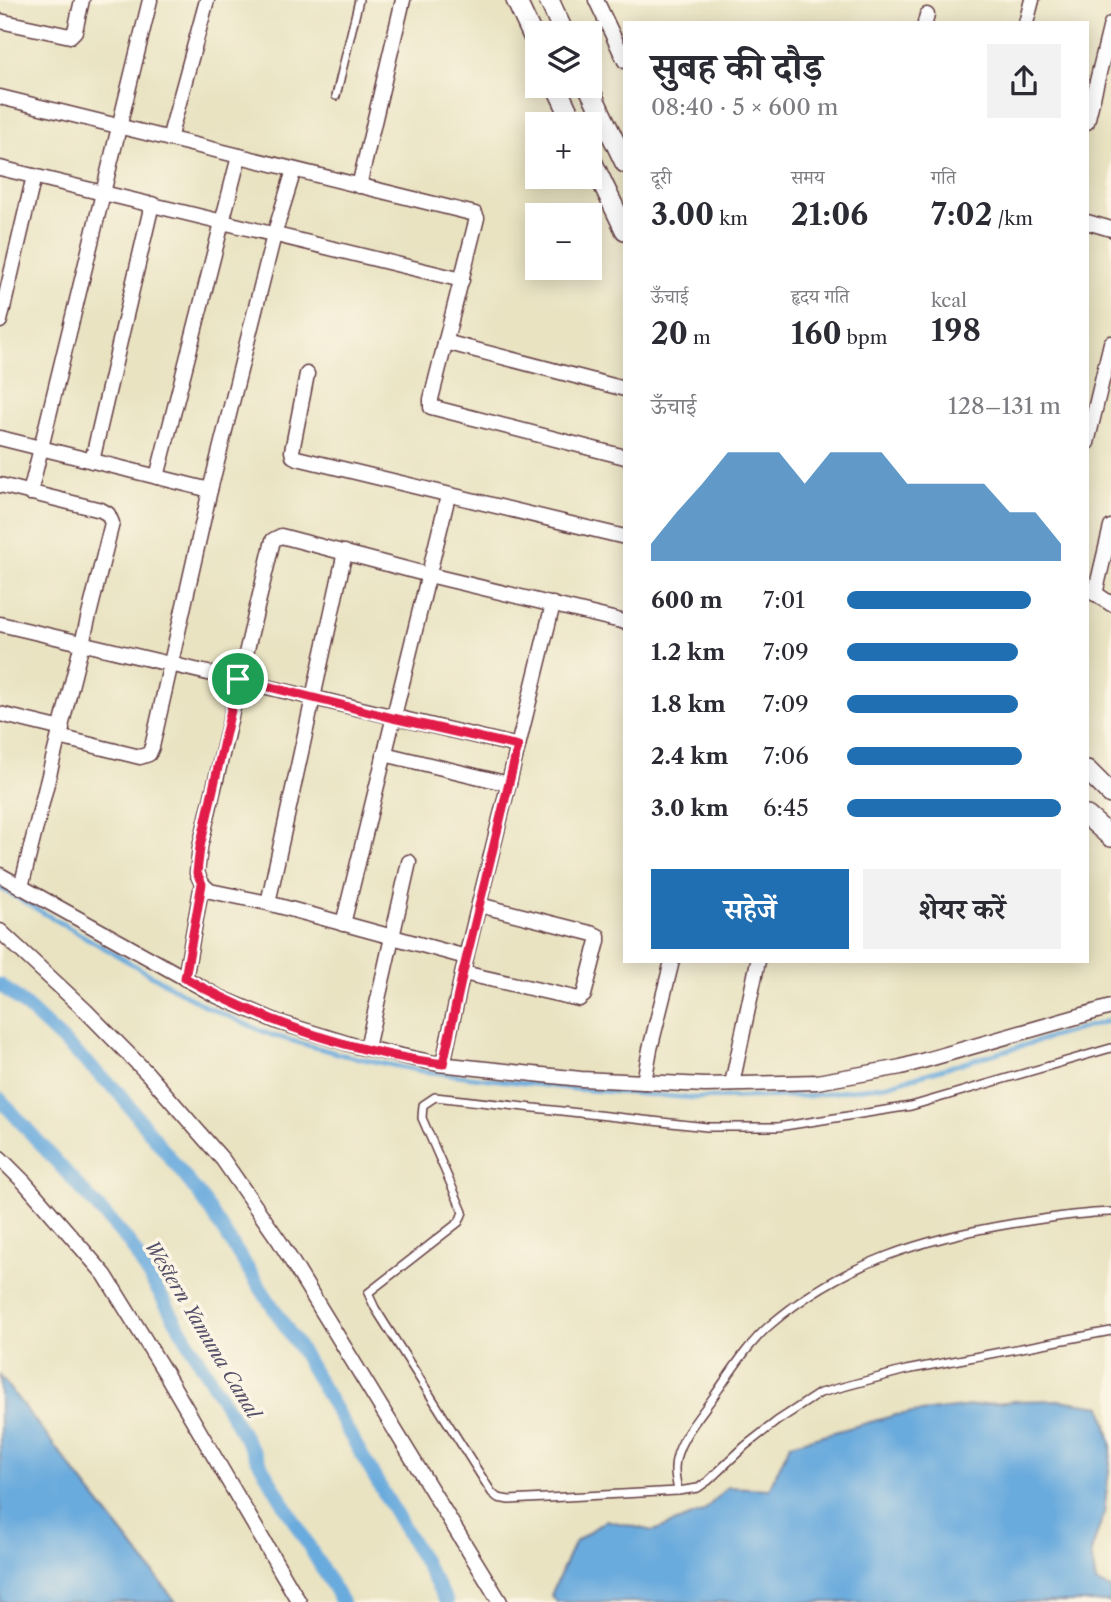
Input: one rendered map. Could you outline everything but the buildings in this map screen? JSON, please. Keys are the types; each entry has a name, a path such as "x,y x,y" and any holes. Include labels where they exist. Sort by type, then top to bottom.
{"street":[{"path":"0,21 70,36 75,31 82,0"},
{"path":"30,493 150,0"},
{"path":"169,139 207,0"},
{"path":"359,186 403,0"},
{"path":"516,0 526,21"},
{"path":"596,0 623,57"},
{"path":"1027,21 1032,0"},
{"path":"554,2 559,21"},
{"path":"1089,113 1111,24"},
{"path":"594,98 623,159"},
{"path":"1,102 169,139 477,215 431,407 623,456"},
{"path":"157,477 220,221 239,156"},
{"path":"0,168 462,280"},
{"path":"0,714 144,757 152,747 210,490 274,235 294,170"},
{"path":"0,321 34,176"},
{"path":"602,182 623,226"},
{"path":"92,460 152,204"},
{"path":"1089,223 1111,229"},
{"path":"445,342 623,388"},
{"path":"1089,436 1108,370 1111,343"},
{"path":"307,374 293,456 623,537"},
{"path":"0,438 210,490"},
{"path":"0,485 101,510 111,518 112,523 21,887"},
{"path":"343,924 448,495"},
{"path":"1111,527 1091,591 1111,604"},
{"path":"466,957 268,903 210,891 202,884 197,873 200,847 273,540 281,536 623,621"},
{"path":"268,903 345,552"},
{"path":"443,1064 466,957 554,604"},
{"path":"0,624 518,746"},
{"path":"384,754 509,783"},
{"path":"1089,772 1111,794"},
{"path":"1089,818 1111,837"},
{"path":"367,1048 409,862"},
{"path":"0,875 217,996 278,1022 367,1048 443,1064 581,1079 732,1084 817,1082 901,1067 1111,1007"},
{"path":"185,978 202,884"},
{"path":"463,972 579,999 584,995 595,952 598,936 594,934 479,905"},
{"path":"0,931 86,1011 148,1074 223,1160 280,1242 500,1602"},
{"path":"645,1082 650,1049 672,963"},
{"path":"732,1084 758,963"},
{"path":"0,1158 105,1275 299,1602"}],"lane":[{"path":"336,96 359,0"},
{"path":"1111,1048 911,1106 778,1127 707,1127 435,1097 423,1105 422,1118 463,1216 459,1222 371,1289 368,1296 492,1493 498,1498 509,1500 698,1488 777,1421 820,1393 906,1370 1111,1331"},
{"path":"678,1491 674,1468 684,1441 733,1368 768,1327 804,1299 847,1272 914,1245 976,1229 1076,1213 1111,1212"}],"water":[{"path":"0,1376 176,1602 0,1602"},
{"path":"1058,1400 1102,1406 1111,1454 1104,1513 1091,1552 1096,1583 1111,1589 1111,1602 557,1602 551,1595 574,1543 606,1520 653,1531 703,1512 727,1487 769,1489 790,1444 896,1415 1013,1401"}],"waterway":[{"path":"0,888 205,1006 271,1035 343,1055 421,1071 573,1089 692,1098 809,1096 887,1085 1111,1020"},
{"path":"0,985 117,1091 202,1198 302,1352 447,1602"},
{"name":"Western Yamuna Canal","path":"0,1099 129,1242 342,1602"}],"route":[{"path":"238,679 518,746 443,1064 356,1046 278,1022 217,996 185,978 202,884 197,873 200,847 238,679"}]}
